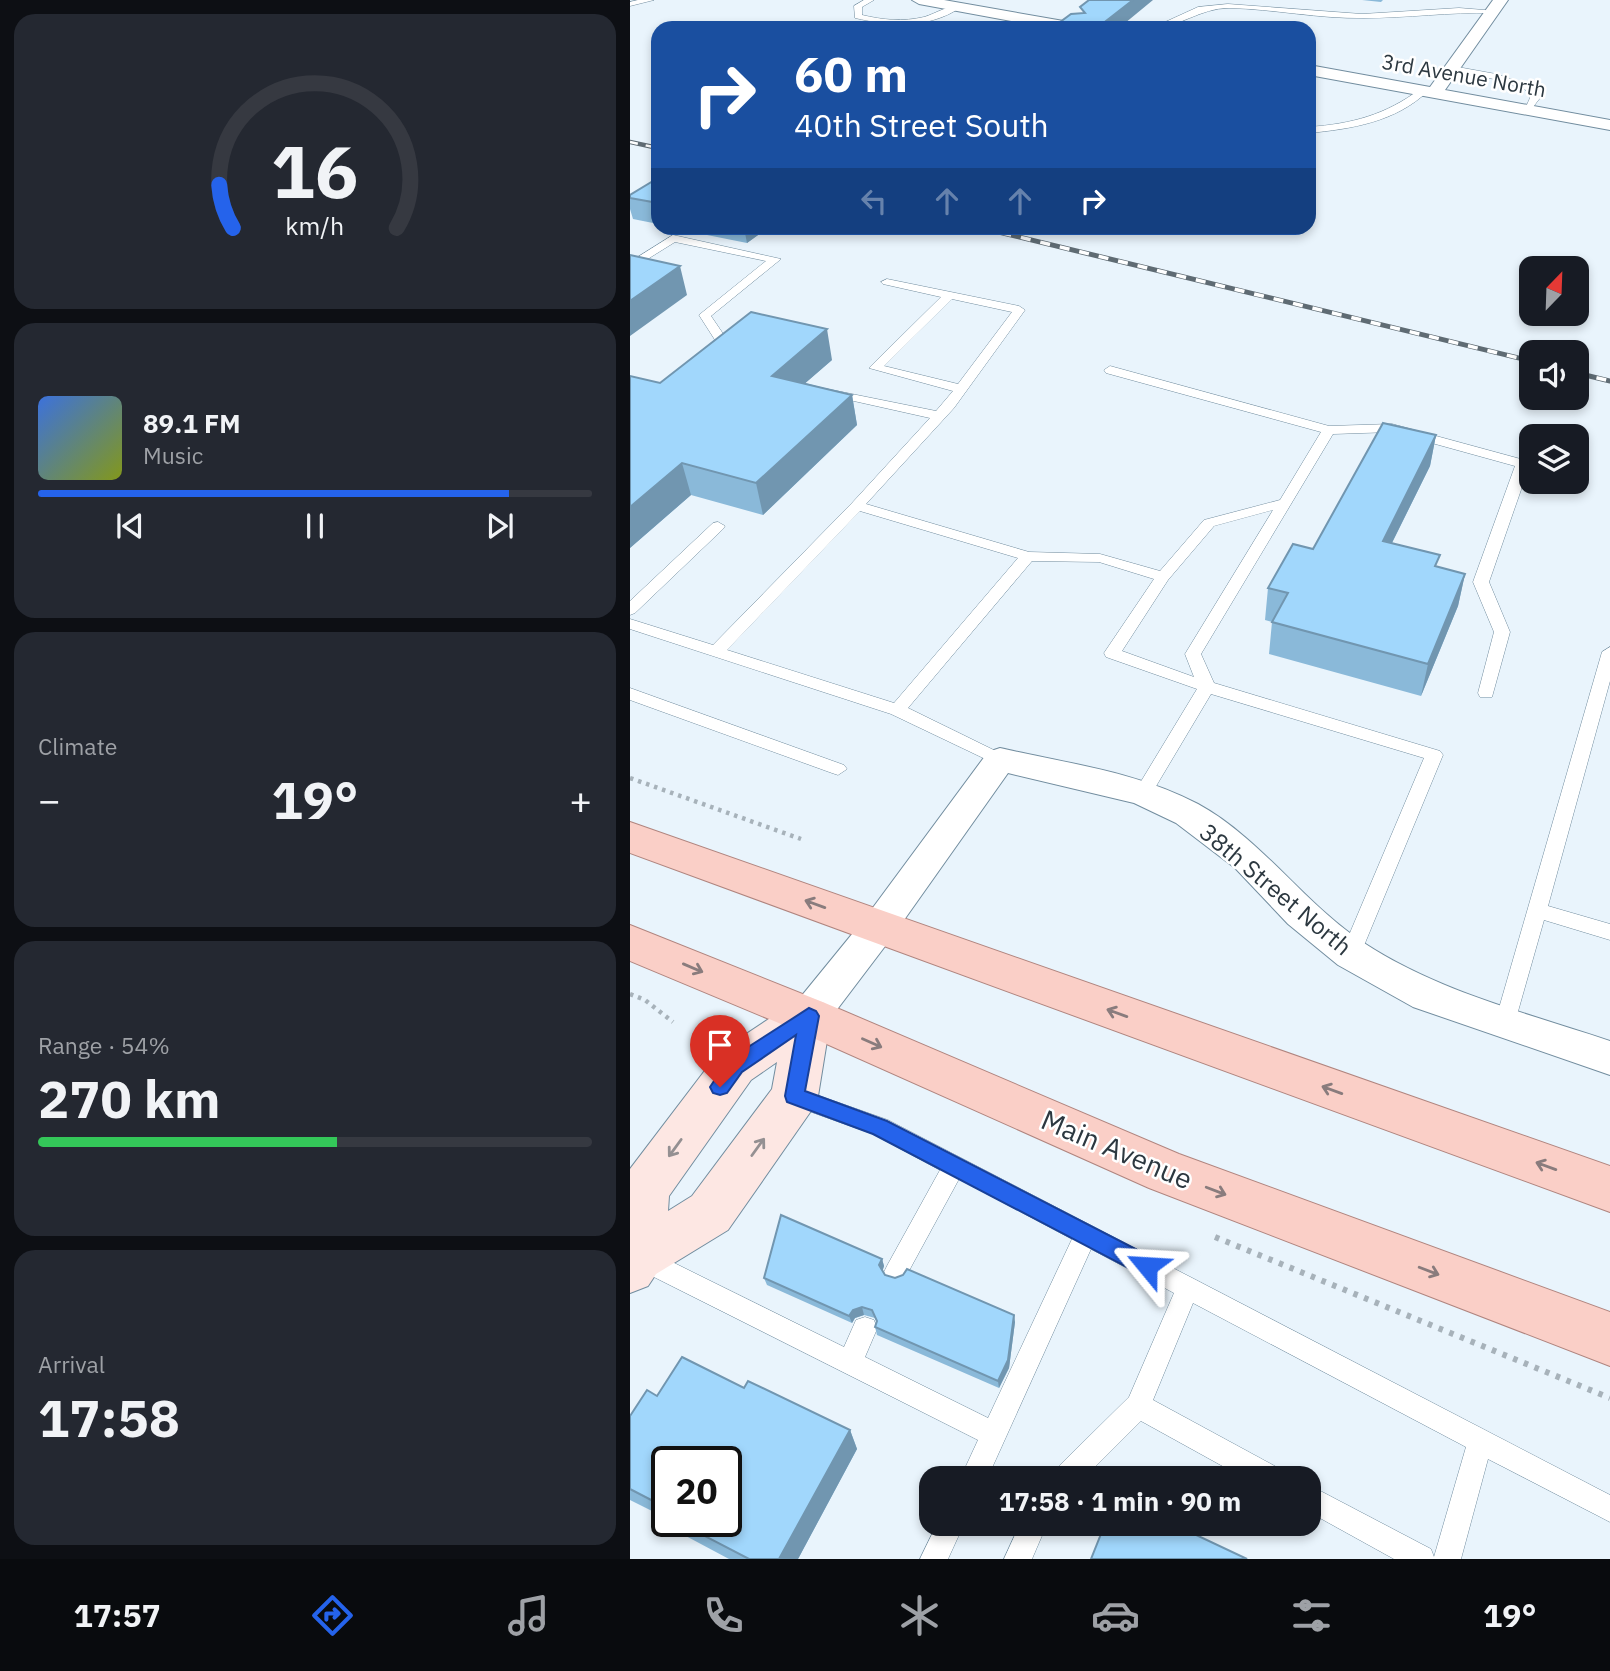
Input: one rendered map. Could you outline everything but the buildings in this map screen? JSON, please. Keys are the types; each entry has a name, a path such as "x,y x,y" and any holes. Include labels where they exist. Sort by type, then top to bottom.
{"main road":[{"path":"630,837 1610,1189"},
{"name":"Main Avenue","path":"630,942 809,1016 1166,1172 1610,1339"}],"street":[{"path":"919,0 1036,21"},
{"path":"1429,92 1452,69 1497,6"},
{"name":"3rd Avenue North","path":"1316,71 1610,125"},
{"path":"634,1263 645,1189 735,1066 809,1016 879,927 1000,760"},
{"name":"38th Street North","path":"1000,760 1143,793 1188,814 1247,859 1301,914 1351,954 1427,996 1610,1058"},
{"path":"634,1263 710,1213 794,1096 809,1016"}],"lane":[{"path":"630,4 650,0"},
{"path":"870,0 858,6 858,16 875,21"},
{"path":"1173,21 1201,9 1228,6 1362,16 1497,6"},
{"path":"920,21 931,19 957,7"},
{"path":"1452,69 1496,77 1529,88 1535,98 1527,110"},
{"path":"1316,130 1341,128 1372,120 1403,108 1429,92"},
{"path":"630,267 673,238 775,259 705,315 722,341 694,362"},
{"path":"717,650 857,506 939,416 1019,310 887,282"},
{"path":"950,295 875,368 961,388"},
{"path":"1110,370 1329,430 1392,428 1523,464 1480,582 1502,632 1486,693"},
{"path":"831,392 939,416"},
{"path":"1207,687 1193,654 1329,430"},
{"path":"1285,503 1209,523 1163,578 1112,653 1207,687 1434,755 1351,954"},
{"path":"857,506 1028,556 1100,558 1163,578"},
{"path":"630,610 718,526"},
{"path":"897,710 1028,556"},
{"path":"630,624 897,710 1000,760"},
{"path":"1505,1022 1610,652"},
{"path":"1143,793 1207,687"},
{"path":"630,694 838,768"},
{"path":"1537,909 1610,932"},
{"path":"794,1096 880,1127 1610,1509"},
{"path":"896,1272 954,1166"},
{"path":"979,1466 1086,1235"},
{"path":"634,1263 850,1362 994,1434"},
{"path":"1077,1466 1138,1406 1188,1287"},
{"path":"850,1362 865,1329"},
{"path":"1138,1406 1249,1466"},
{"path":"1447,1559 1481,1440"},
{"path":"1321,1505 1421,1559"},
{"path":"934,1559 945,1536"},
{"path":"1018,1559 1029,1536"}],"path":[{"path":"630,778 801,839"},
{"path":"630,994 645,1000 673,1022"}],"railway":[{"path":"630,142 651,146"},
{"path":"1011,235 1519,358"},
{"path":"1589,376 1610,381"}],"route":[{"path":"720,1087 735,1066 809,1016 794,1096 880,1127 1147,1266"}]}
